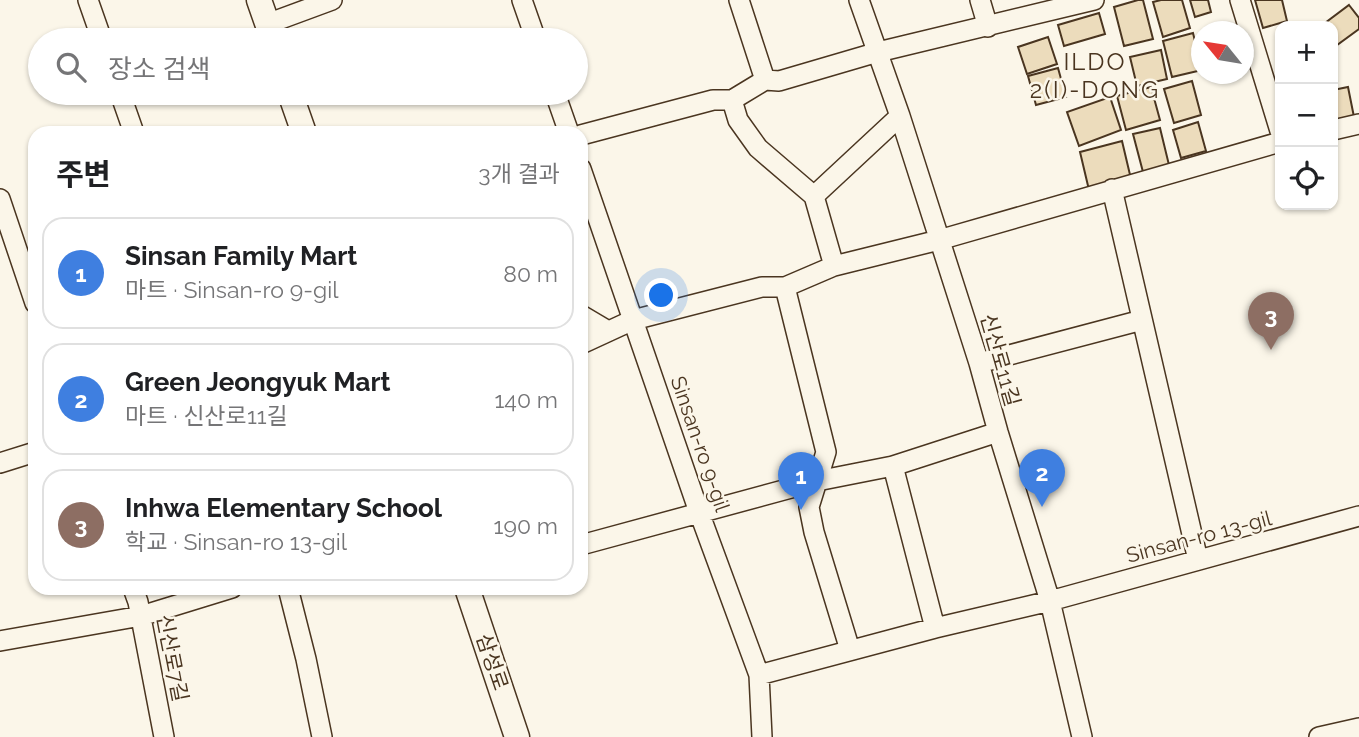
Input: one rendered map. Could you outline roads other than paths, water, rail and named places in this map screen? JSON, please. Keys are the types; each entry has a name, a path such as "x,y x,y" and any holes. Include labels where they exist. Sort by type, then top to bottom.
{"street":[{"path":"88,0 98,28"},
{"path":"259,0 269,28"},
{"path":"278,28 332,0"},
{"path":"522,0 532,28"},
{"path":"739,0 765,80"},
{"name":"신산로11길","path":"859,0 900,116 979,363 1050,601 1082,737"},
{"path":"980,0 988,27"},
{"path":"588,133 713,100 732,100 765,80 779,81 878,52 1094,0"},
{"path":"1240,0 1275,115"},
{"path":"732,100 738,120 758,148 814,196 834,266"},
{"path":"124,105 132,126"},
{"path":"294,105 302,126"},
{"path":"559,105 567,126"},
{"path":"814,196 900,116"},
{"path":"1338,129 1359,124"},
{"path":"588,341 633,320 762,287 785,288 834,266 939,240 1275,143"},
{"name":"Sinsan-ro 9-gil","path":"588,189 699,512 759,675 762,737"},
{"path":"1112,189 1198,561"},
{"path":"0,199 28,282"},
{"path":"785,288 826,452 809,507 814,533 850,650"},
{"path":"588,318 608,331"},
{"path":"979,363 1142,320"},
{"path":"588,543 817,481 893,466 998,432"},
{"path":"0,463 28,454"},
{"path":"893,466 935,628"},
{"name":"Sinsan-ro 13-gil","path":"759,675 935,628 1050,601 1359,516"},
{"name":"신산로7길","path":"135,595 164,737"},
{"path":"0,642 141,616 209,595"},
{"path":"290,595 322,737"},
{"name":"삼성로","path":"469,595 517,737"},
{"path":"1319,737 1359,728"}],"place":[{"name":"Inhwa Elementary School","path":"1271,350"},
{"name":"Green Jeongyuk Mart","path":"1042,507"},
{"name":"Sinsan Family Mart","path":"801,510"}],"district":[{"name":"ILDO 2(I)-DONG","path":"1095,76"}]}
